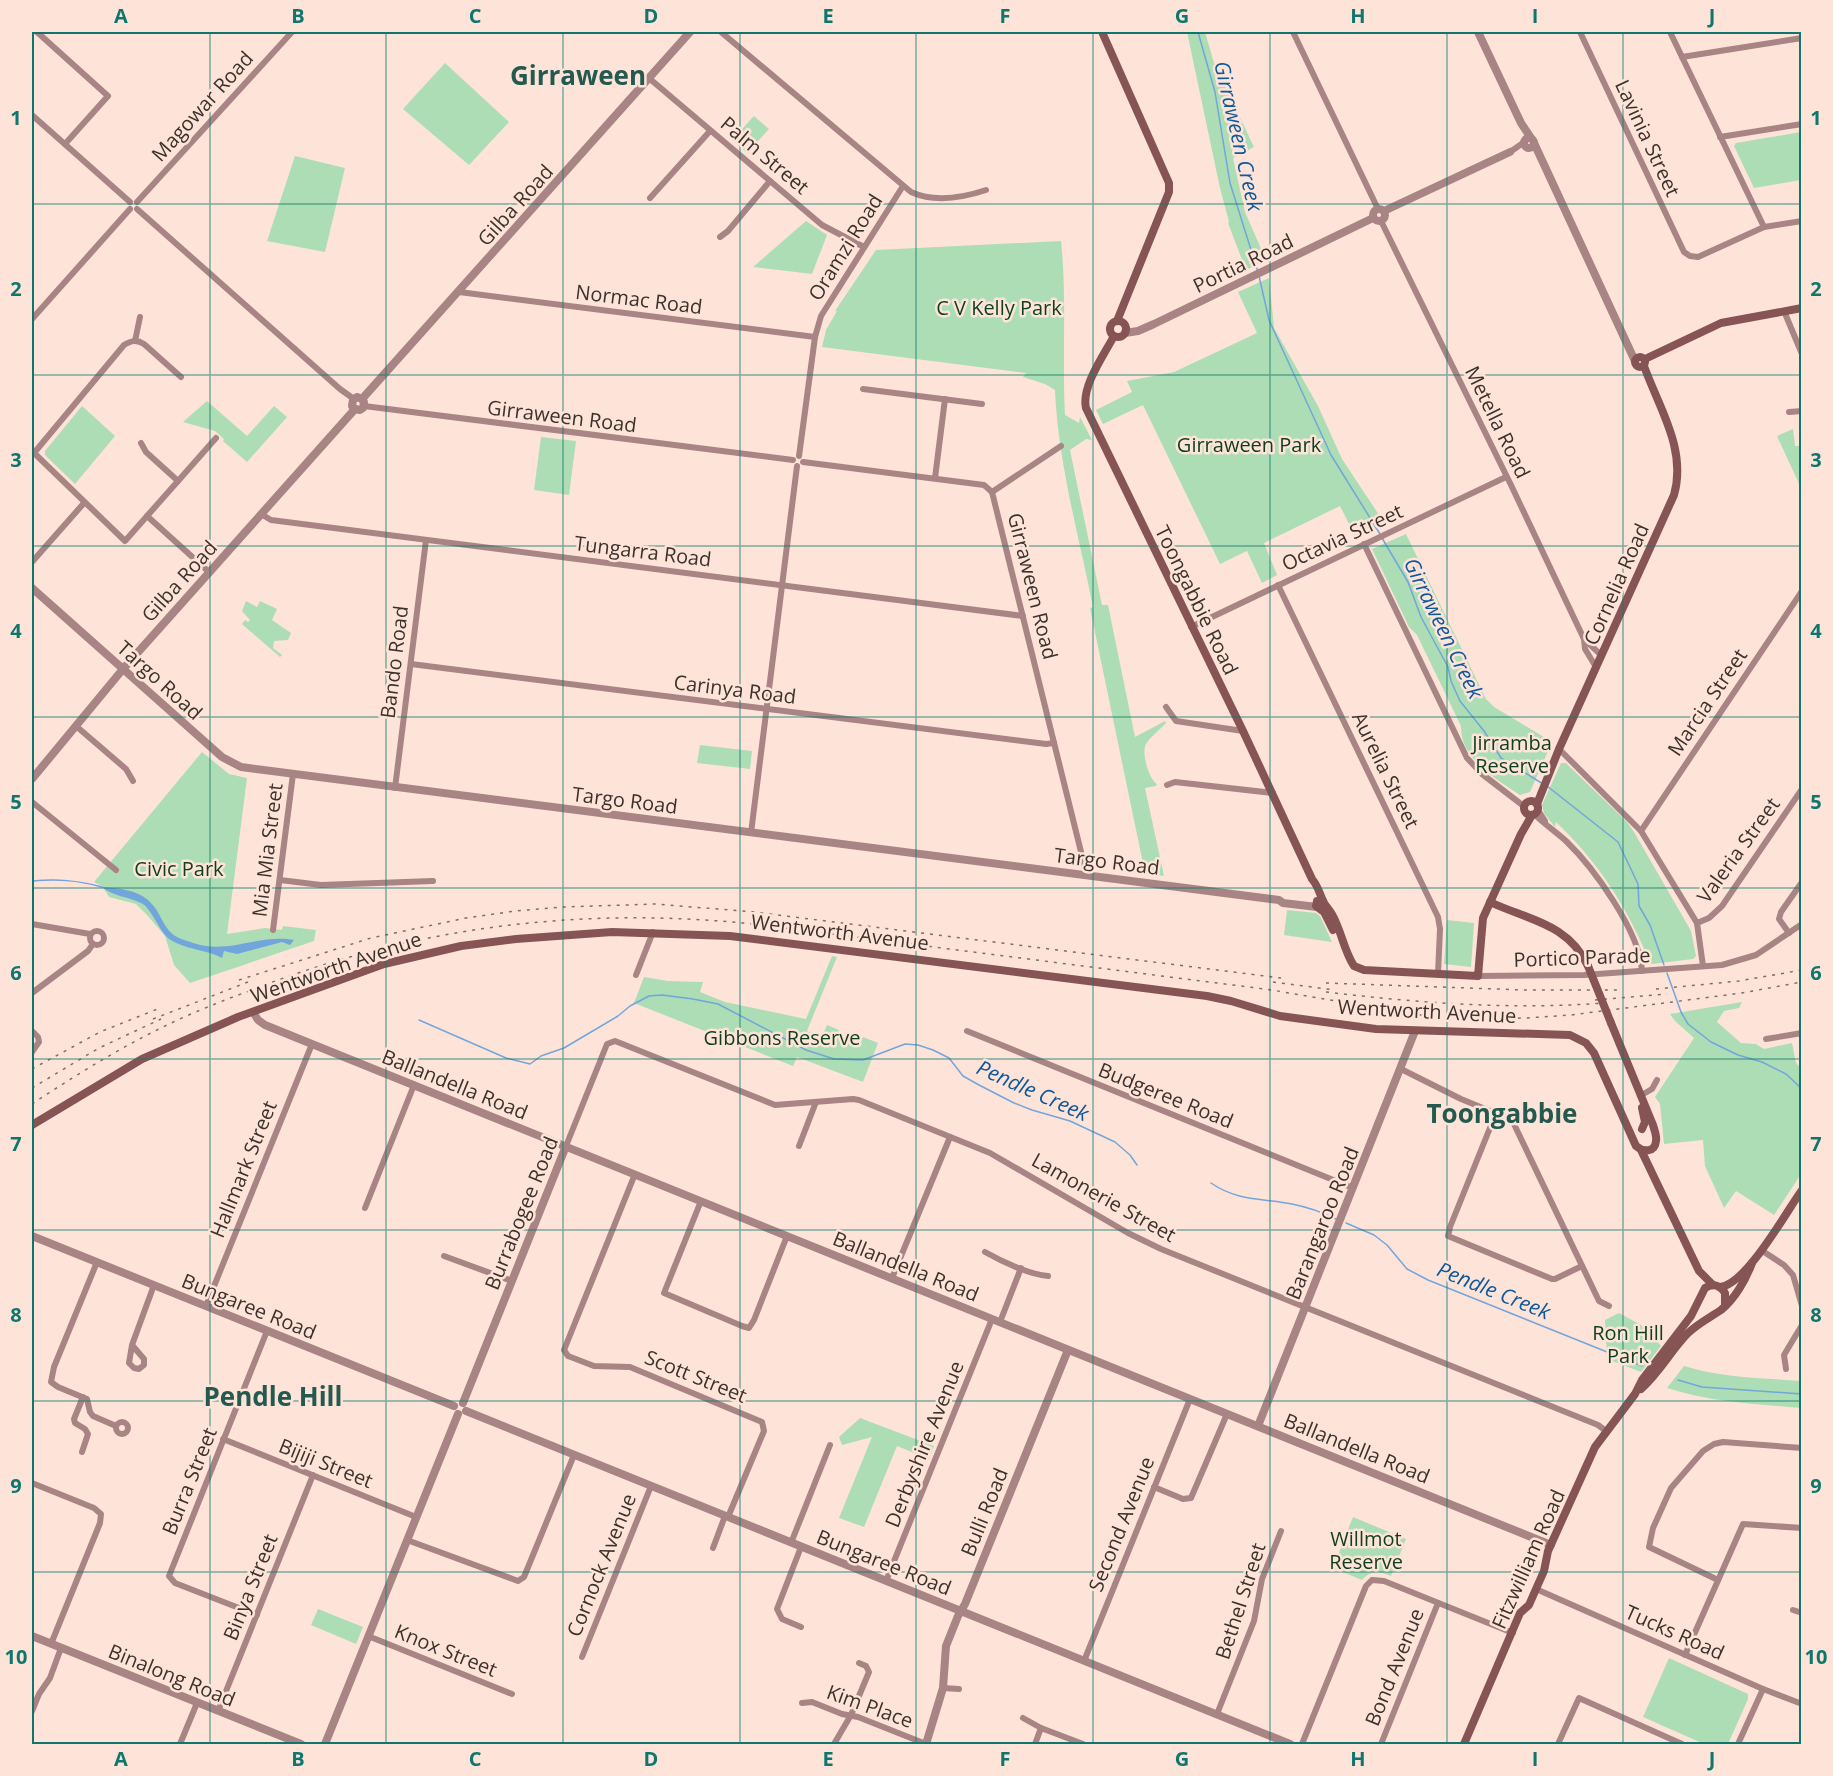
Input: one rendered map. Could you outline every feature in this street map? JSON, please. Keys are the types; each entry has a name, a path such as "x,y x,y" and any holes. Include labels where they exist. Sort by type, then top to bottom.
{"main road":[{"path":"1102,32 1169,183 1169,192 1118,321"},
{"path":"1640,362 1721,323 1802,308"},
{"path":"1118,321 1125,325 1125,333 1121,336 1114,336 1110,329 1112,323 1118,321"},
{"name":"Toongabbie Road","path":"1114,336 1099,363 1086,395 1086,408 1243,731 1312,879 1317,885 1320,904 1337,939 1343,945 1354,966"},
{"name":"Cornelia Road","path":"1478,976 1481,926 1490,902 1674,495 1679,478 1677,449 1640,362"},
{"path":"1490,902 1560,932 1578,948 1588,966 1653,1125 1656,1141 1653,1148 1655,1178"},
{"name":"Wentworth Avenue","path":"32,1125 141,1059 254,1012 384,964 461,946 516,939 596,932 653,932 756,938 1207,996 1280,1016 1362,1027 1415,1031 1558,1034 1575,1037 1586,1043 1594,1053 1627,1123 1638,1134"},
{"name":"Portico Parade","path":"1354,966 1364,970 1478,976"},
{"path":"1640,1096 1645,1119 1638,1134 1636,1146 1641,1150 1699,1271 1704,1309 1717,1312 1725,1305 1747,1277 1752,1263"},
{"path":"1638,1134 1650,1130 1655,1136"},
{"path":"1641,1150 1647,1151 1653,1148"},
{"path":"1701,1296 1716,1286 1734,1282 1752,1263 1802,1190"},
{"path":"1699,1271 1725,1293 1725,1305"},
{"name":"Fitzwilliam Road","path":"1464,1744 1520,1613 1528,1605 1536,1589 1551,1545 1593,1451 1635,1394 1642,1380 1691,1317 1701,1296"},
{"name":"Fitzwilliam Road","path":"1635,1394 1647,1384 1687,1334 1717,1312"}],"street":[{"path":"37,32 108,96 65,144"},
{"name":"Magowar Road","path":"32,320 292,32"},
{"name":"Gilba Road","path":"32,779 123,669 355,409 360,410 360,401 690,32"},
{"name":"Oramzi Road","path":"721,32 903,186 821,316 815,337 751,833"},
{"path":"1293,32 1385,217 1377,220"},
{"name":"Cornelia Road","path":"1478,32 1521,123 1528,143 1543,167 1620,327 1640,362"},
{"name":"Lavinia Street","path":"1580,32 1684,252 1698,257 1764,227"},
{"path":"1670,32 1764,227 1802,221"},
{"path":"1683,57 1802,38"},
{"name":"Palm Street","path":"650,79 822,225 864,248"},
{"name":"Girraween Road","path":"32,115 340,389 375,409 984,485 992,492 1085,875"},
{"path":"1720,137 1802,124"},
{"path":"650,198 710,130"},
{"path":"1381,210 1528,143"},
{"path":"720,237 728,231 770,181"},
{"path":"903,186 920,196 939,199 967,196 986,190"},
{"name":"Portia Road","path":"1125,333 1138,331 1154,324 1377,220"},
{"name":"Metella Road","path":"1377,220 1506,477 1584,639 1585,649 1596,667"},
{"name":"Normac Road","path":"459,292 815,337"},
{"path":"1785,310 1802,354"},
{"path":"135,341 140,317"},
{"path":"180,377 144,344 135,341 124,345 33,452 125,541 216,438"},
{"path":"863,389 982,404"},
{"path":"935,478 945,399"},
{"path":"1789,412 1802,411"},
{"path":"141,443 146,452 178,481"},
{"path":"992,492 1060,446"},
{"name":"Octavia Street","path":"1191,627 1506,477"},
{"path":"32,562 84,503"},
{"name":"Tungarra Road","path":"261,514 271,520 1023,616"},
{"path":"147,516 209,572"},
{"name":"Bando Road","path":"395,788 426,540"},
{"path":"1364,544 1467,758 1484,775 1514,798 1533,806 1545,822 1580,856 1613,900 1639,956 1642,971"},
{"name":"Aurelia Street","path":"1278,585 1438,916 1440,929 1438,974"},
{"name":"Targo Road","path":"32,588 226,760 248,768 1279,900 1283,903 1320,904"},
{"name":"Marcia Street","path":"1641,831 1802,591"},
{"name":"Metella Road","path":"1584,639 1601,655"},
{"name":"Carinya Road","path":"411,664 1046,744 1054,743"},
{"path":"1166,707 1176,722 1243,731"},
{"path":"76,726 126,769 133,781"},
{"path":"1559,749 1641,831 1697,923 1703,966"},
{"name":"Mia Mia Street","path":"273,930 293,774"},
{"path":"1167,785 1175,782 1273,794"},
{"name":"Valeria Street","path":"1697,923 1709,918 1722,906 1802,789"},
{"path":"32,802 116,870"},
{"path":"280,880 321,885 433,881"},
{"path":"1789,933 1779,919 1781,912 1802,882"},
{"path":"32,924 90,934 97,931 104,937 100,945 93,944 89,939 90,934"},
{"name":"Portico Parade","path":"1478,976 1544,976 1642,971 1732,963 1756,955 1802,924"},
{"path":"636,975 653,932"},
{"path":"32,993 88,951 93,944"},
{"name":"Ballandella Road","path":"254,1012 262,1024 1551,1545"},
{"name":"Budgeree Road","path":"967,1030 1353,1188"},
{"path":"32,1031 38,1037 38,1045 32,1052"},
{"name":"Barangaroo Road","path":"1258,1426 1415,1031"},
{"path":"1766,1039 1802,1033"},
{"name":"Lamonerie Street","path":"615,1041 775,1105 859,1100 990,1153 1146,1242 1587,1421 1606,1431"},
{"name":"Burrabogee Road","path":"464,1407 607,1044 615,1041"},
{"name":"Hallmark Street","path":"206,1306 312,1044"},
{"path":"1401,1069 1461,1099 1510,1119 1599,1301 1609,1306"},
{"path":"1640,1096 1652,1089 1657,1080"},
{"path":"365,1208 414,1085"},
{"path":"799,1146 816,1102"},
{"path":"1496,1113 1448,1236 1552,1280 1582,1266"},
{"path":"892,1278 950,1137"},
{"name":"Scott Street","path":"634,1174 564,1350 568,1356 594,1366 630,1367 762,1422 764,1431 727,1517"},
{"path":"701,1201 664,1293 712,1314 749,1328 787,1236"},
{"name":"Bungaree Road","path":"32,1236 456,1410"},
{"path":"1761,1250 1784,1265 1793,1275 1802,1306"},
{"path":"985,1252 1041,1276 1048,1276"},
{"path":"444,1256 512,1281"},
{"path":"97,1262 54,1367 51,1380 54,1385 89,1400 90,1412 94,1417 116,1426"},
{"name":"Derbyshire Avenue","path":"886,1581 996,1320 1021,1268"},
{"path":"132,1345 154,1285"},
{"path":"1786,1369 1784,1355 1802,1325"},
{"name":"Burra Street","path":"257,1615 175,1583 169,1576 267,1331"},
{"name":"Bulli Road","path":"926,1744 943,1688 946,1646 1068,1350"},
{"path":"82,1452 88,1434 84,1427 75,1423 74,1419 83,1397"},
{"name":"Second Avenue","path":"1084,1661 1190,1399"},
{"path":"325,1744 416,1517 457,1403 464,1407"},
{"name":"Bungaree Road","path":"464,1407 574,1455 1290,1744"},
{"path":"1154,1487 1183,1499 1191,1498 1227,1414"},
{"name":"Bijiji Street","path":"223,1439 416,1517"},
{"path":"1718,1580 1649,1547 1653,1528 1671,1488 1703,1451 1714,1444 1723,1442 1802,1448"},
{"path":"791,1543 830,1445"},
{"path":"407,1540 518,1581 524,1577 574,1455"},
{"name":"Binya Street","path":"218,1711 313,1475"},
{"path":"32,1483 94,1508 101,1514 100,1523 51,1644"},
{"name":"Cornock Avenue","path":"582,1657 651,1486"},
{"path":"712,1548 727,1517"},
{"path":"1685,1655 1743,1524 1802,1528"},
{"name":"Bethel Street","path":"1217,1714 1254,1621 1262,1579 1281,1531"},
{"path":"801,1547 777,1609 782,1619 801,1627"},
{"path":"1302,1744 1368,1583 1372,1580 1384,1581 1513,1633"},
{"name":"Tucks Road","path":"1536,1589 1802,1704"},
{"name":"Bond Avenue","path":"1381,1744 1438,1603"},
{"path":"1793,1610 1802,1613"},
{"name":"Binalong Road","path":"32,1636 301,1744"},
{"name":"Knox Street","path":"368,1636 512,1695"},
{"path":"32,1711 39,1694 50,1678 61,1648"},
{"path":"834,1744 851,1715 868,1672 866,1666 859,1663"},
{"path":"943,1688 959,1689"},
{"path":"1738,1744 1763,1689"},
{"path":"1558,1744 1579,1698 1682,1744"},
{"name":"Kim Place","path":"802,1702 812,1702 842,1714 851,1715 926,1744"},
{"path":"180,1744 197,1703"},
{"path":"1023,1718 1041,1728 1083,1744"},
{"path":"1035,1744 1041,1728"}],"green space":[{"path":"1187,32 1205,32 1214,63 1254,147 1233,158 1245,212 1266,260 1246,270 1228,223"},
{"path":"445,63 509,122 469,165 403,109"},
{"path":"754,116 769,129 747,153 732,140"},
{"path":"1801,132 1801,180 1754,188 1734,146 1736,143"},
{"path":"295,156 345,168 325,252 267,241"},
{"path":"806,221 827,235 812,274 753,267"},
{"name":"C V Kelly Park","path":"1061,241 1064,284 1065,415 1079,423 1080,417 1092,440 1086,439 1070,450 1102,605 1108,605 1135,737 1165,721 1166,723 1148,741 1144,753 1149,772 1157,784 1145,788 1164,876 1145,873 1090,608 1093,607 1060,445 1055,390 1023,377 1026,373 822,347 826,330 837,311 835,311 876,250"},
{"name":"Girraween Park","path":"1269,278 1274,328 1318,406 1342,459 1385,524 1356,538 1340,506 1264,543 1277,575 1262,583 1247,551 1220,564 1143,405 1103,424 1096,410 1132,392 1127,381 1174,372 1257,333 1238,292"},
{"path":"207,401 247,436 274,406 287,417 247,462 215,431 183,422"},
{"path":"82,406 115,436 75,484 45,455 45,451"},
{"path":"1793,429 1795,446 1801,446 1801,488 1777,436"},
{"path":"541,437 576,441 569,495 534,490"},
{"name":"Jirramba Reserve","path":"1406,534 1486,699 1494,707 1552,742 1530,792 1520,795 1501,782 1481,767 1466,748 1461,726 1417,635 1409,627 1372,549"},
{"path":"246,601 257,607 260,601 277,609 272,620 291,633 288,640 274,641 273,648 282,655 280,657 242,624 245,620 248,622 250,620 242,611"},
{"path":"700,745 752,751 750,769 697,763"},
{"name":"Civic Park","path":"202,752 229,774 247,778 227,934 265,928 282,930 283,926 316,930 314,941 190,983 174,965 165,936 147,915 136,904 109,897 102,886 94,882"},
{"name":"Jirramba Reserve","path":"1561,763 1566,763 1627,822 1634,832 1691,931 1696,956 1693,959 1652,964 1645,962 1646,953 1628,916 1608,883 1584,851 1556,822 1555,827 1544,813 1542,805"},
{"path":"1287,910 1316,913 1320,916 1332,942 1284,935"},
{"path":"1447,920 1474,923 1471,967 1444,964"},
{"name":"Gibbons Reserve","path":"832,956 837,957 807,1031 818,1036 820,1033 823,1034 827,1025 839,1030 838,1035 860,1043 863,1037 878,1043 863,1082 797,1057 793,1066 634,1003 644,977 668,981 703,982 700,992 725,1002 806,1019"},
{"path":"1742,1002 1739,1008 1724,1011 1717,1022 1741,1043 1756,1044 1764,1049 1792,1043 1796,1063 1801,1068 1801,1174 1774,1215 1736,1191 1724,1208 1705,1166 1703,1140 1664,1144 1660,1104 1655,1097 1694,1038 1670,1014"},
{"name":"Ron Hill Park","path":"1619,1313 1641,1325 1661,1346 1641,1372 1607,1359 1605,1320"},
{"path":"1684,1366 1727,1375 1801,1381 1801,1408 1750,1404 1667,1388"},
{"path":"860,1418 934,1446 929,1459 897,1446 864,1527 839,1518 872,1437 842,1445 839,1437"},
{"name":"Willmot Reserve","path":"1353,1517 1406,1539 1391,1576 1375,1572 1362,1580 1333,1568"},
{"path":"318,1609 363,1627 356,1644 311,1625"},
{"path":"1669,1658 1748,1694 1748,1699 1728,1744 1704,1744 1643,1717"}],"water":[{"path":"102,887 128,890 145,898 154,906 169,931 179,938 196,944 217,947 272,939 294,940 290,945 282,942 237,954 224,951 222,958 175,943 162,931 145,905 111,893"}],"waterway":[{"name":"Girraween Creek","path":"1198,32 1215,92 1230,183 1258,272"},
{"name":"Girraween Creek","path":"1259,276 1269,320 1331,455 1380,534"},
{"name":"Girraween Creek","path":"1382,538 1408,582 1421,617 1448,667 1451,681 1460,701 1484,731 1501,758 1543,784"},
{"name":"Girraween Creek","path":"1547,786 1618,842 1638,884 1639,906 1650,925 1664,965"},
{"name":"Pendle Creek","path":"32,881 67,881 102,887"},
{"name":"Girraween Creek","path":"1667,973 1681,1012 1688,1024 1711,1042 1786,1074 1802,1089"},
{"name":"Pendle Creek","path":"419,1020 506,1058 530,1064 541,1056 564,1048 649,996 662,995 718,1004 806,1050 834,1059 863,1060 905,1044 933,1050 949,1058 963,1076 1014,1103 1070,1121 1115,1142 1130,1155 1137,1165"},
{"name":"Pendle Creek","path":"1211,1183 1240,1196 1298,1205 1336,1219"},
{"name":"Pendle Creek","path":"1346,1223 1374,1235 1387,1245 1407,1269 1428,1280 1642,1366"},
{"name":"Pendle Creek","path":"1678,1380 1702,1387 1802,1394"}],"railway":[{"path":"239,980 371,938 466,918 563,907 656,904 754,912 1281,978"},
{"path":"32,1104 144,1036 227,999 310,969 372,951 434,937 560,920 688,919 753,924 1272,990 1411,1014 1471,1019 1571,1015 1742,993 1802,982"},
{"path":"1656,989 1739,981 1802,970"},
{"path":"153,1019 248,982"},
{"path":"1273,982 1335,990"},
{"path":"1326,983 1525,990 1617,990"},
{"path":"1326,992 1465,1004 1534,1006 1604,1003"},
{"path":"1595,1000 1667,994"},
{"path":"32,1069 100,1032 160,1008"},
{"path":"32,1088 99,1048 161,1019"}],"district":[{"name":"Girraween","path":"578,75"},
{"name":"Toongabbie","path":"1502,1113"},
{"name":"Pendle Hill","path":"273,1396"}]}
